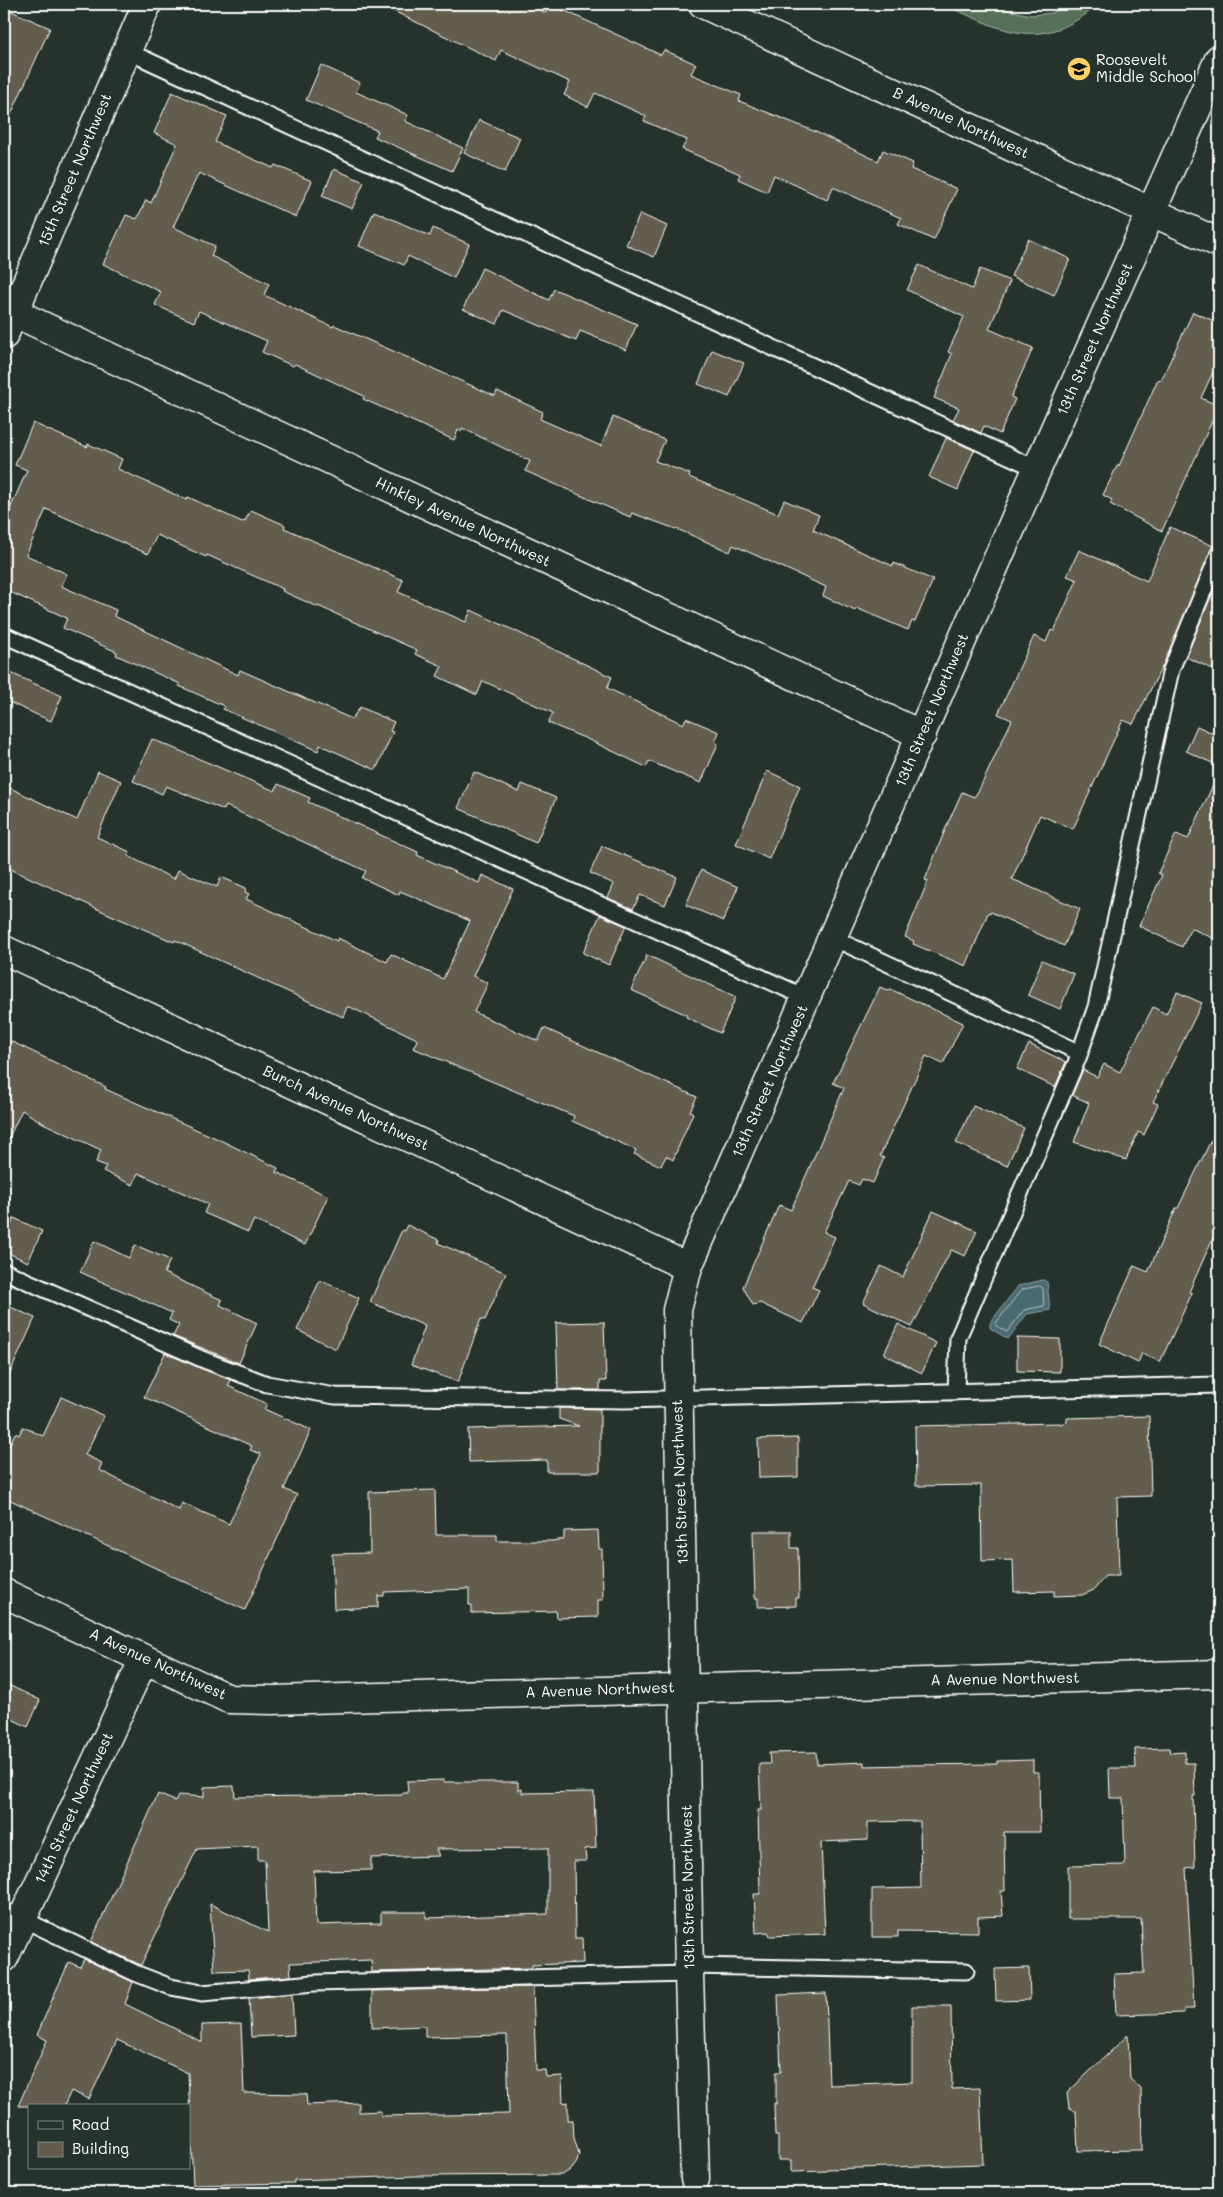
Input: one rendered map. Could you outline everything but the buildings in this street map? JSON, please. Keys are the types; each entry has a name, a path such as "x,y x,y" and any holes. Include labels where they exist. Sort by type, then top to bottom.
{"street":[{"name":"15th Street Northwest","path":"7,319 147,4"},
{"name":"B Avenue Northwest","path":"703,4 1219,242"},
{"name":"13th Street Northwest","path":"695,2179 689,1970 677,1310 688,1267 1037,469 1219,59"},
{"name":"Hinkley Avenue Northwest","path":"7,319 922,735"},
{"name":"Burch Avenue Northwest","path":"4,950 688,1267"},
{"name":"A Avenue Northwest","path":"4,1593 229,1698 273,1700 1219,1674"},
{"name":"14th Street Northwest","path":"4,1958 13,1914 144,1659"}],"lane":[{"path":"127,51 1037,469"},
{"path":"956,1392 958,1338 1080,1053 1096,1007 1171,670 1219,553"},
{"path":"4,635 807,998"},
{"path":"833,938 1080,1053"},
{"path":"4,1271 204,1360 267,1384 335,1396 678,1399 1219,1384"},
{"path":"13,1914 135,1973 171,1987 202,1993 314,1983 689,1970 966,1970"}],"green space":[{"path":"943,4 995,4 1011,11 1032,15 1052,13 1073,4 1099,4 1078,19 1059,29 1040,33 1022,33 985,23"}],"water":[{"path":"1043,1280 1047,1282 1050,1310 1027,1314 1008,1339 990,1328 990,1323 1018,1286"}],"place":[{"name":"Roosevelt Middle School","path":"1079,69"}]}
